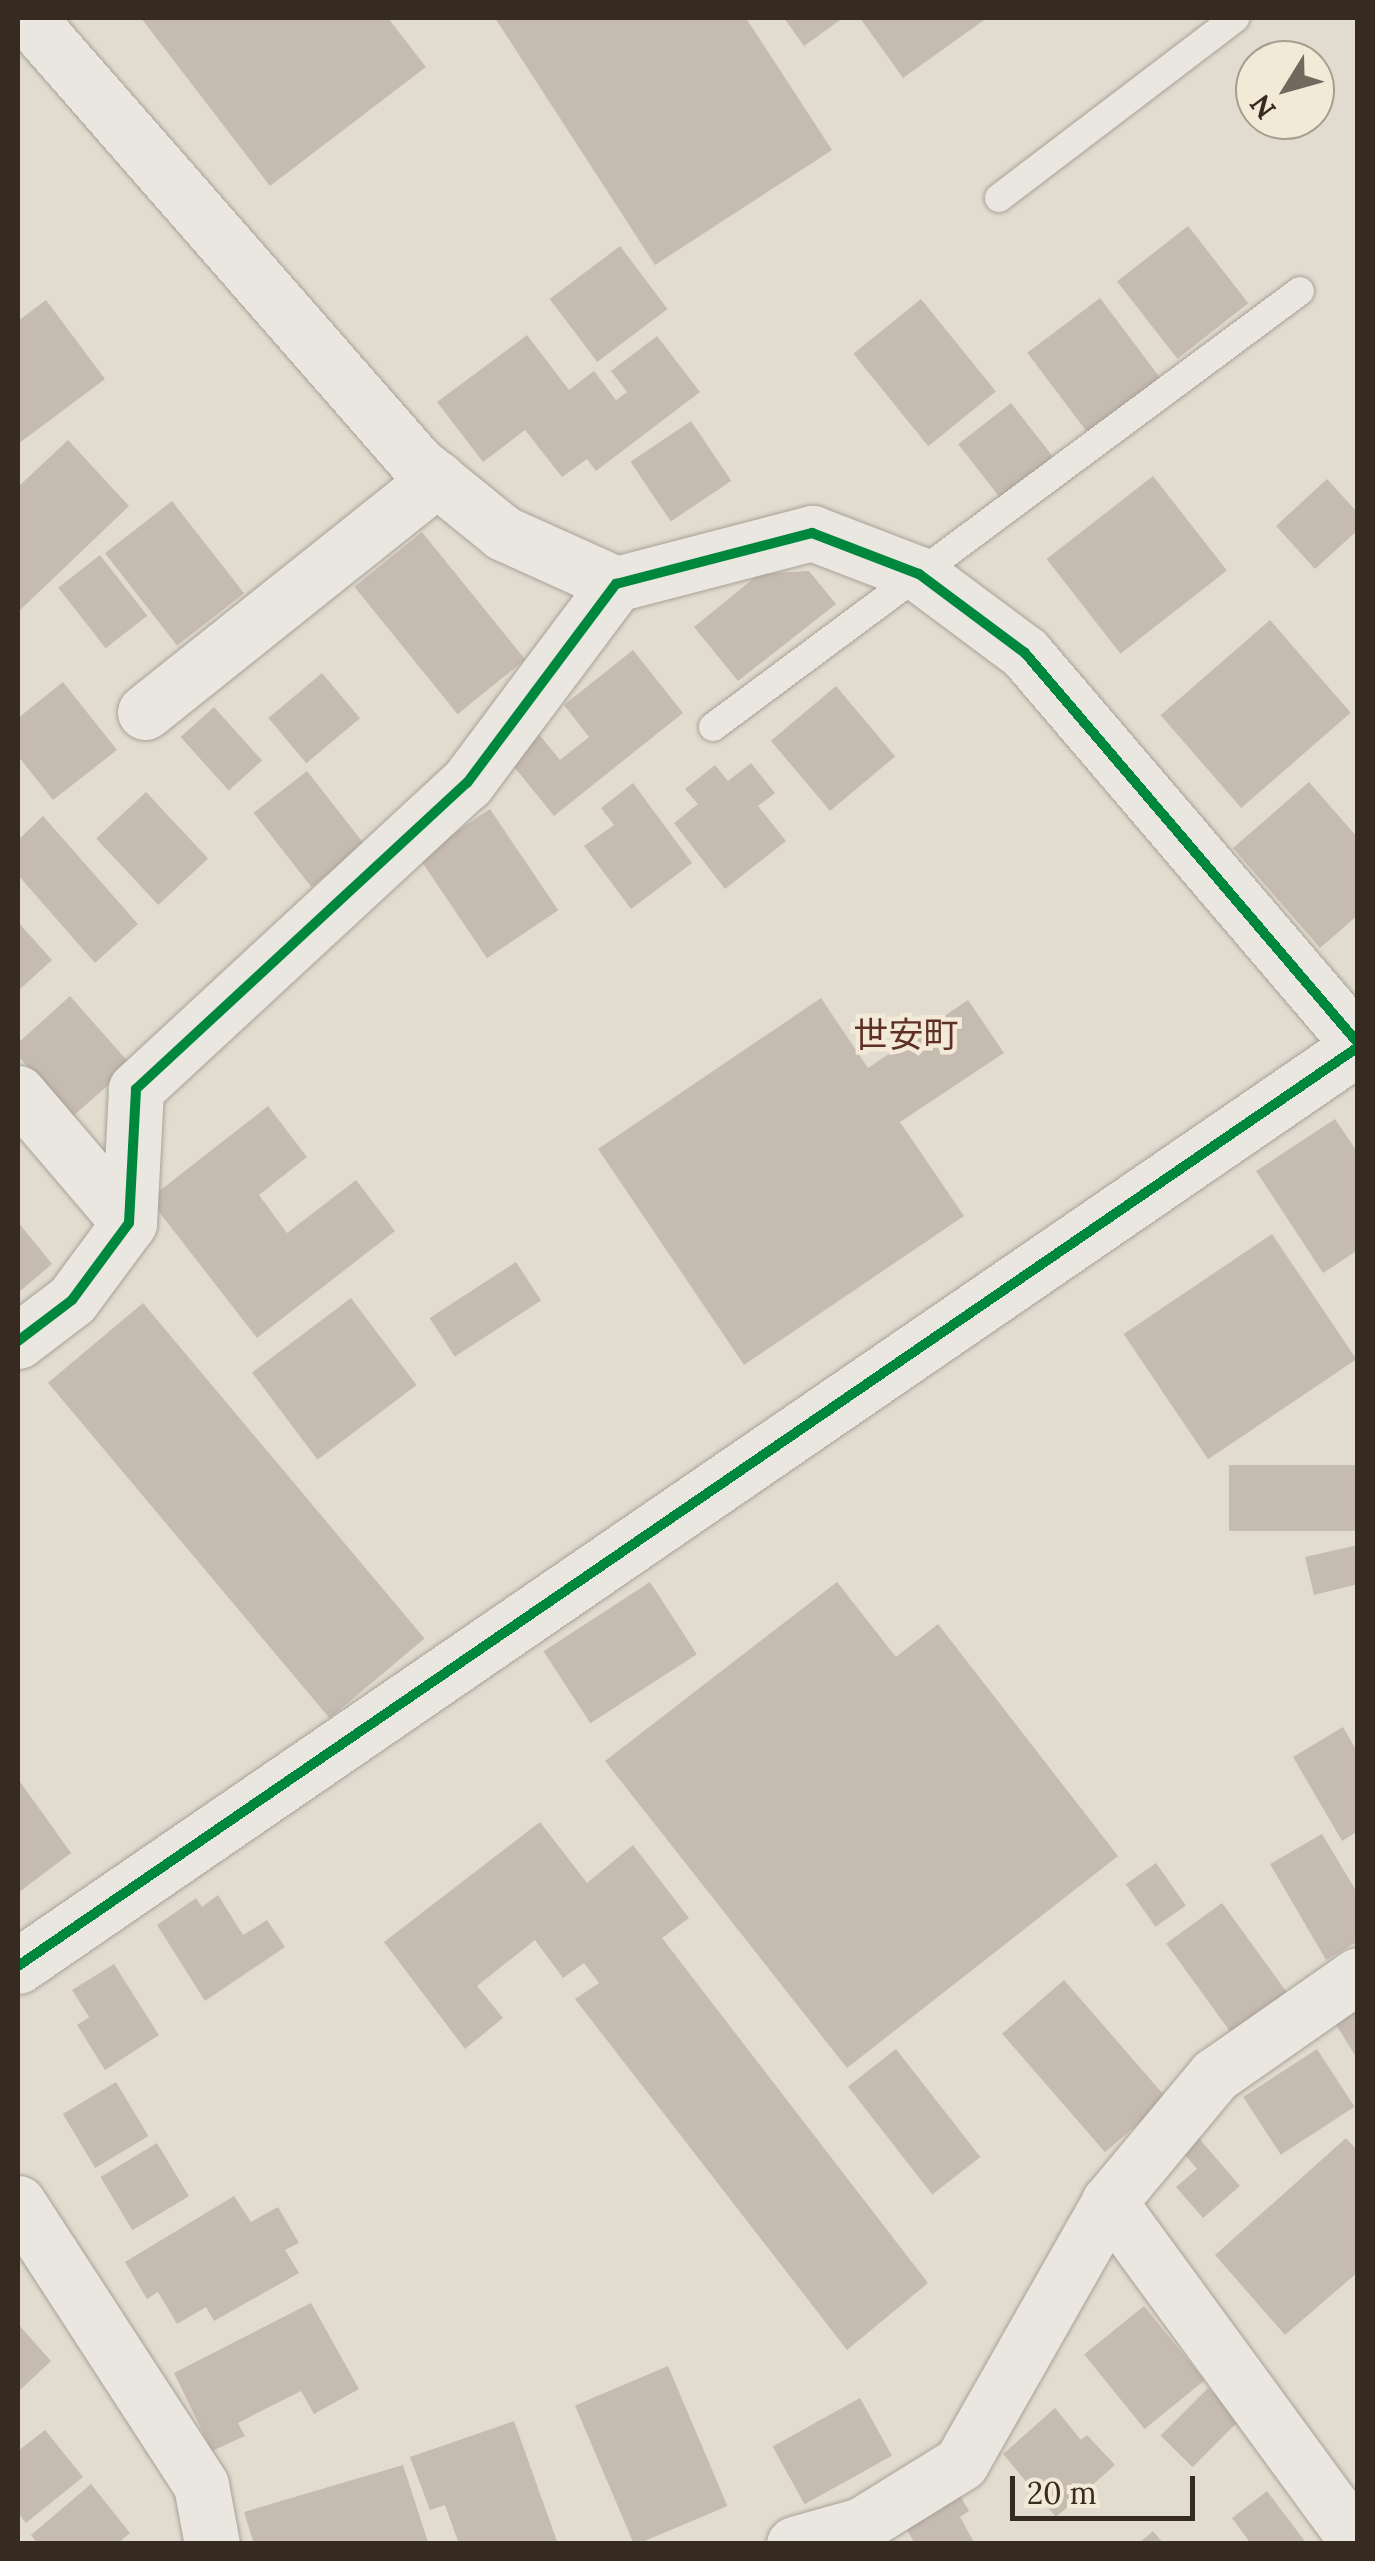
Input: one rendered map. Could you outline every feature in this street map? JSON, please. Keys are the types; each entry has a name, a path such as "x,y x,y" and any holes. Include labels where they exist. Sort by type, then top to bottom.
{"street":[{"path":"18,1966 1358,1045 1026,653 919,574 812,533 616,584 503,533 417,463 28,18"},
{"path":"145,712 437,479"},
{"path":"18,1342 72,1300 128,1223 136,1089 468,784 616,584"},
{"path":"18,1093 128,1223"},
{"path":"794,2544 861,2524 961,2463 1109,2202 1215,2075 1358,1975"},
{"path":"1109,2202 1358,2542"},
{"path":"18,2203 201,2485 212,2544"}],"lane":[{"path":"999,198 1235,18"},
{"path":"713,727 1300,291"}],"building":[{"path":"141,18 388,18 426,67 270,186"},
{"path":"495,18 746,18 832,150 655,265"},
{"path":"784,18 843,18 804,46"},
{"path":"860,18 987,18 903,78"},
{"path":"1188,226 1248,303 1177,359 1117,281"},
{"path":"620,246 668,309 597,362 550,299"},
{"path":"1100,298 1164,383 1091,437 1027,353"},
{"path":"921,299 996,391 928,446 853,354"},
{"path":"46,300 105,379 18,444 18,321"},
{"path":"527,335 569,390 594,371 616,400 627,392 611,371 657,336 700,392 596,471 587,459 562,477 525,430 483,462 437,402"},
{"path":"1011,403 1057,462 1004,503 958,444"},
{"path":"691,421 731,481 671,522 630,462"},
{"path":"68,440 129,506 18,612 18,487"},
{"path":"1153,476 1227,571 1120,654 1047,559"},
{"path":"1327,479 1358,513 1358,530 1315,569 1276,526"},
{"path":"172,501 244,593 177,646 105,553"},
{"path":"422,532 525,659 458,714 354,587"},
{"path":"100,555 147,616 106,648 58,588"},
{"path":"809,571 836,604 738,681 694,627 759,574"},
{"path":"1270,620 1351,713 1241,808 1161,715"},
{"path":"633,650 683,713 554,816 507,758 538,733 560,760 589,737 564,705"},
{"path":"322,673 360,718 306,763 268,718"},
{"path":"63,682 117,750 53,800 18,756 18,718"},
{"path":"836,686 895,756 830,811 771,741"},
{"path":"214,707 262,761 229,791 181,737"},
{"path":"751,763 775,793 758,806 786,841 725,889 674,823 698,804 685,789 715,765 728,781"},
{"path":"307,771 365,845 311,887 253,813"},
{"path":"1309,782 1358,838 1358,915 1320,948 1233,848"},
{"path":"633,783 692,863 631,909 584,846 614,825 601,808"},
{"path":"146,792 208,859 158,905 96,838"},
{"path":"490,809 558,910 487,958 419,857"},
{"path":"43,816 138,924 95,963 18,875 18,840"},
{"path":"18,922 52,960 18,991"},
{"path":"70,996 131,1065 72,1117 18,1056 18,1043"},
{"path":"821,998 868,1068 968,1000 1004,1053 900,1122 964,1216 744,1365 598,1149"},
{"path":"268,1106 307,1157 259,1195 287,1233 356,1180 395,1231 257,1338 149,1199"},
{"path":"1335,1119 1358,1153 1358,1250 1323,1273 1256,1171"},
{"path":"18,1222 52,1264 18,1293"},
{"path":"1272,1234 1356,1359 1208,1459 1124,1334"},
{"path":"516,1262 541,1301 455,1357 430,1318"},
{"path":"351,1298 417,1385 318,1460 252,1373"},
{"path":"143,1303 425,1639 330,1718 48,1383"},
{"path":"1229,1465 1358,1465 1358,1531 1229,1531"},
{"path":"1358,1545 1358,1584 1314,1595 1305,1557"},
{"path":"650,1582 697,1654 590,1723 543,1651"},
{"path":"837,1582 896,1657 938,1624 1118,1856 847,2068 605,1761"},
{"path":"1343,1727 1358,1753 1358,1831 1342,1841 1293,1757"},
{"path":"18,1779 71,1853 18,1893"},
{"path":"540,1822 587,1883 633,1845 689,1918 662,1938 928,2283 847,2350 575,1999 599,1983 584,1963 563,1978 535,1940 477,1986 503,2018 465,2049 384,1942"},
{"path":"1322,1834 1358,1894 1358,1941 1326,1960 1270,1864"},
{"path":"1156,1863 1186,1906 1156,1927 1126,1884"},
{"path":"218,1895 243,1935 267,1920 285,1947 205,2001 157,1925 196,1898 202,1907"},
{"path":"1222,1903 1291,1998 1235,2038 1166,1944"},
{"path":"114,1964 159,2035 105,2070 77,2025 89,2017 72,1990"},
{"path":"1064,1980 1167,2098 1105,2152 1002,2034"},
{"path":"1358,1987 1358,2060 1325,2007"},
{"path":"896,2049 980,2157 932,2195 848,2087"},
{"path":"1317,2049 1355,2107 1281,2155 1243,2097"},
{"path":"116,2082 148,2136 95,2168 63,2114"},
{"path":"1191,2129 1240,2186 1203,2218 1176,2187 1197,2169 1175,2143"},
{"path":"1346,2138 1358,2151 1358,2272 1285,2335 1215,2255"},
{"path":"157,2143 189,2196 132,2230 100,2177"},
{"path":"234,2196 251,2222 278,2207 299,2243 285,2250 299,2273 214,2321 206,2307 177,2324 158,2292 147,2299 125,2262"},
{"path":"311,2303 359,2389 314,2414 301,2391 238,2423 245,2436 212,2451 174,2373"},
{"path":"1144,2306 1204,2381 1145,2429 1084,2354"},
{"path":"18,2324 51,2361 18,2392"},
{"path":"668,2366 727,2506 634,2544 575,2405"},
{"path":"1208,2388 1240,2420 1192,2467 1161,2435"},
{"path":"860,2398 892,2456 805,2504 773,2446"},
{"path":"1055,2408 1081,2440 1087,2435 1115,2465 1056,2517 1003,2454"},
{"path":"514,2421 558,2544 459,2544 445,2505 430,2510 410,2457"},
{"path":"45,2430 83,2477 26,2523 18,2513 18,2451"},
{"path":"403,2465 428,2542 254,2544 244,2512"},
{"path":"952,2482 969,2511 960,2517 975,2544 907,2544 913,2540 898,2515"},
{"path":"91,2484 130,2533 117,2544 38,2544 31,2535"},
{"path":"1267,2491 1307,2544 1251,2544 1232,2518"},
{"path":"1153,2531 1164,2544 1138,2544"}],"cycle path":[{"path":"18,1341 72,1300 129,1223 136,1089 467,783 616,584 812,533 919,574 1025,653 1358,1043"},
{"path":"18,1966 1358,1047"}],"district":[{"name":"世安町","path":"906,1035"}]}
